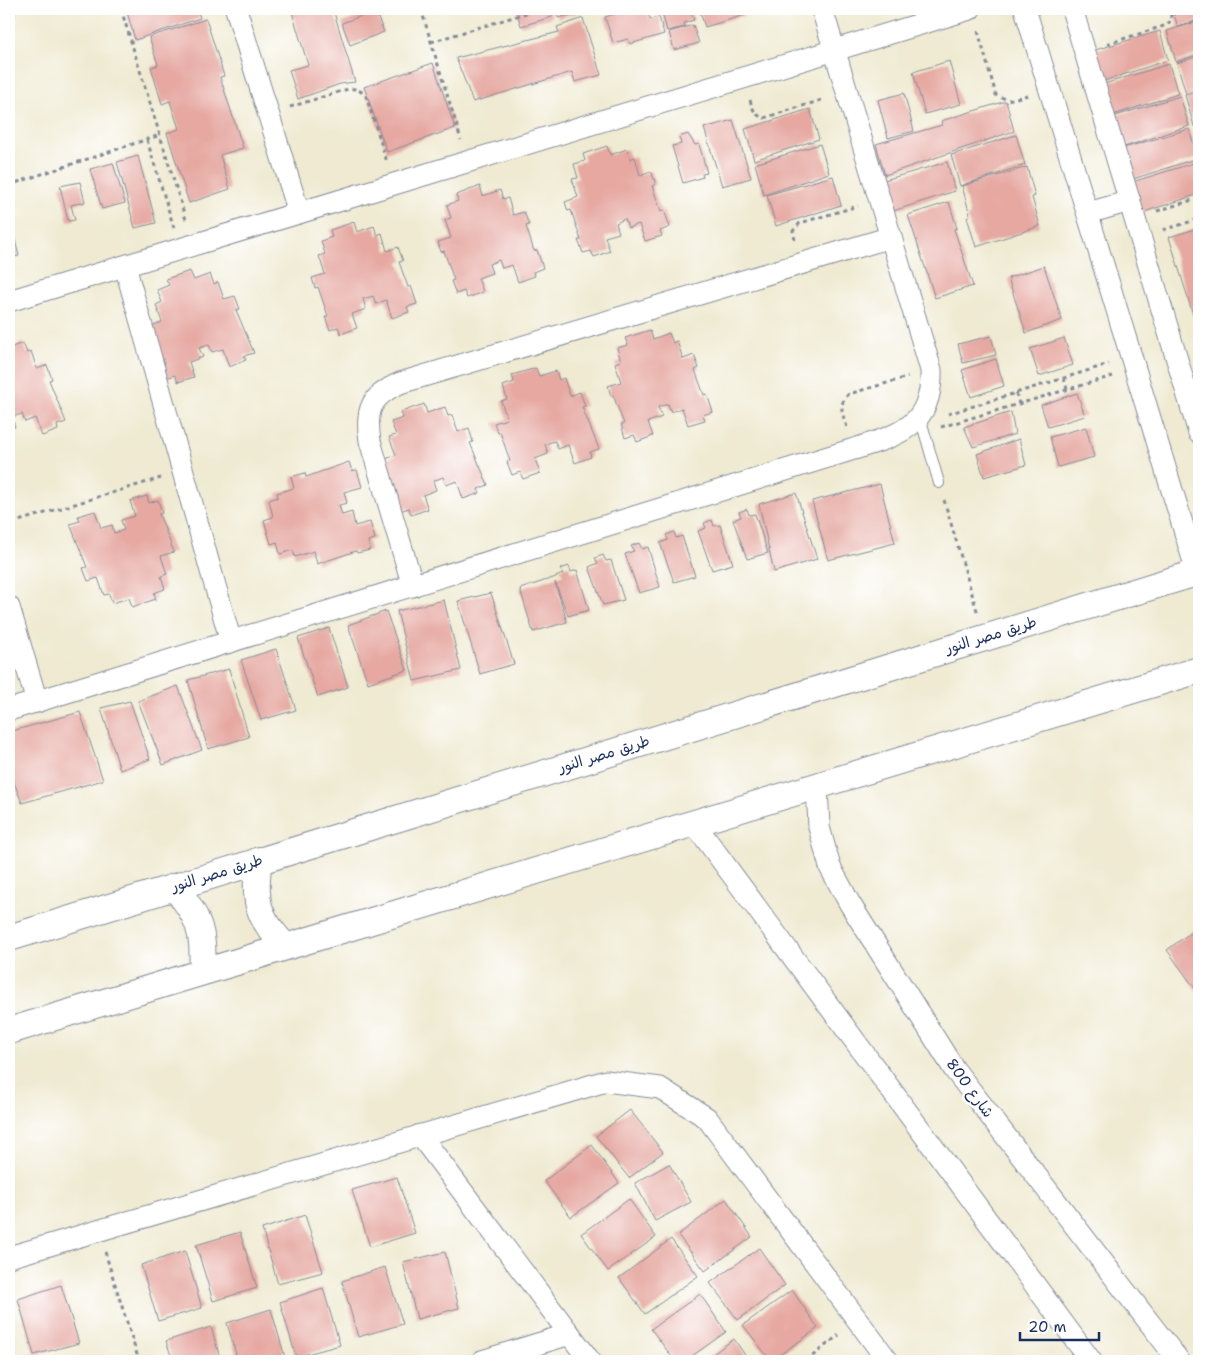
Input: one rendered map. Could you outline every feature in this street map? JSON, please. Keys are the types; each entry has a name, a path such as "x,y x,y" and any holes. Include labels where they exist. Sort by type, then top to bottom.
{"street":[{"path":"236,9 299,213"},
{"path":"9,710 854,449 921,424 930,395 931,370 822,9"},
{"path":"1025,9 1198,572"},
{"path":"1072,9 1199,433"},
{"path":"9,301 834,50 973,18"},
{"path":"1088,213 1136,218"},
{"path":"412,586 370,441 367,423 371,405 383,390 400,382 891,237"},
{"path":"124,266 231,642"},
{"name":"طريق مصر النور","path":"9,938 1198,572"},
{"path":"9,607 37,702"},
{"path":"9,1031 1199,670"},
{"name":"شارع 800","path":"817,786 819,827 830,867 850,904 954,1069 1179,1361"},
{"path":"694,823 1091,1361"},
{"path":"259,860 256,884 259,908 269,929 285,946"},
{"path":"174,887 189,904 199,925 204,948 202,971"},
{"path":"9,1257 606,1080 660,1088 707,1118 888,1361"},
{"path":"420,1135 590,1361"},
{"path":"482,1361 570,1334"}],"lane":[{"path":"921,424 939,483"}],"path":[{"path":"9,24 17,9"},
{"path":"121,9 160,135 187,247"},
{"path":"421,9 468,161"},
{"path":"1085,51 1167,25 1172,19 1169,9"},
{"path":"431,42 533,11"},
{"path":"973,18 998,97 1008,100 1049,89"},
{"path":"744,78 754,112 757,116 764,118 847,92"},
{"path":"268,114 348,89 356,88 360,90 366,96 394,184"},
{"path":"9,185 160,135"},
{"path":"147,140 187,247"},
{"path":"1136,218 1199,198"},
{"path":"802,262 793,235 795,227 800,223 880,199"},
{"path":"1136,218 1199,219"},
{"path":"921,424 1064,378 1134,363"},
{"path":"921,424 1019,404 1067,389 1134,363"},
{"path":"854,449 842,410 843,399 849,394 931,370"},
{"path":"1064,378 1067,389"},
{"path":"1016,393 1019,404"},
{"path":"10,525 183,472"},
{"path":"939,483 984,637"},
{"path":"9,497 14,515 10,525"},
{"path":"98,1230 139,1361"},
{"path":"806,1361 857,1320"}],"building":[{"path":"126,9 197,9 200,18 135,40"},
{"path":"291,9 333,9 355,82 340,84 298,99 289,70 308,65"},
{"path":"516,9 550,9 552,17 521,26"},
{"path":"556,9 592,9 558,18"},
{"path":"633,9 647,9 650,19 659,17 664,34 630,44 628,39 613,43 605,17"},
{"path":"661,9 690,9 694,20 684,23 685,27 667,31"},
{"path":"699,9 765,9 705,27"},
{"path":"1172,9 1199,9 1199,20 1178,27"},
{"path":"375,11 384,32 350,45 342,23"},
{"path":"583,18 601,75 575,82 572,72 473,102 456,58 559,32 557,27"},
{"path":"206,19 224,76 220,77 243,148 220,155 230,189 189,203 167,133 179,129 170,101 162,104 151,67 158,65 149,37"},
{"path":"1199,21 1199,54 1176,62 1167,31"},
{"path":"693,25 699,43 674,50 669,32"},
{"path":"1160,31 1168,60 1104,81 1095,50"},
{"path":"1199,56 1199,90 1186,94 1177,63"},
{"path":"949,61 961,104 925,114 913,72"},
{"path":"433,63 455,128 387,152 364,87"},
{"path":"1169,64 1178,94 1113,115 1104,84"},
{"path":"1199,91 1199,125 1194,126 1185,95"},
{"path":"904,93 914,131 888,138 878,100"},
{"path":"1180,96 1189,126 1124,147 1115,116"},
{"path":"1006,101 1014,131 885,175 876,144 942,125 941,121"},
{"path":"810,109 819,139 754,160 745,129"},
{"path":"733,120 751,178 722,186 704,128"},
{"path":"1189,129 1198,158 1133,179 1124,148"},
{"path":"688,134 695,145 699,144 707,173 702,174 703,177 683,183 672,146 681,144 679,137"},
{"path":"1016,135 1025,165 960,186 951,155"},
{"path":"820,144 829,173 764,195 755,164"},
{"path":"607,146 610,155 627,149 630,159 635,157 640,175 651,171 656,184 652,186 661,211 664,210 670,227 660,231 662,236 645,241 639,224 628,228 625,219 616,223 619,233 605,237 610,251 594,257 591,251 583,253 578,240 581,240 571,210 568,211 565,202 578,197 572,179 578,178 574,164 585,161 583,154"},
{"path":"138,156 156,223 135,228 117,162"},
{"path":"947,162 955,191 890,212 881,181"},
{"path":"1197,162 1199,194 1141,213 1132,182"},
{"path":"113,163 125,203 102,209 90,169"},
{"path":"1027,167 1035,196 1032,197 1040,226 976,247 967,217 970,215 962,186"},
{"path":"833,176 841,205 776,226 767,195"},
{"path":"80,182 85,202 71,205 75,220 68,221 60,186"},
{"path":"480,186 483,196 500,190 503,199 508,198 513,215 524,212 529,225 526,226 534,251 537,250 543,268 533,272 535,276 518,282 512,265 502,268 499,260 489,264 492,273 478,278 483,292 467,298 464,291 456,294 451,281 454,280 444,251 441,252 438,242 451,238 445,220 451,218 447,205 458,201 456,195"},
{"path":"949,202 957,228 954,229 973,286 935,298 908,215"},
{"path":"9,216 19,256 9,258"},
{"path":"354,222 357,232 374,226 377,235 382,233 387,251 398,247 403,261 399,262 408,287 411,286 417,304 407,307 409,312 392,318 386,300 376,304 373,296 363,299 366,309 352,314 357,328 341,334 338,327 330,330 325,317 328,316 318,287 315,288 312,278 325,274 319,256 325,254 321,241 332,237 330,230"},
{"path":"1199,228 1199,323 1196,324 1169,237"},
{"path":"1044,266 1062,320 1026,333 1008,278"},
{"path":"190,271 194,280 210,274 214,284 218,282 224,299 235,296 240,309 236,310 254,353 244,356 246,360 229,367 223,349 212,352 209,345 199,348 203,357 189,362 194,377 178,382 175,375 166,378 162,366 165,364 149,327 162,322 156,305 162,302 157,290 169,285 166,279"},
{"path":"650,330 653,339 669,333 673,343 677,341 683,359 694,355 699,368 695,370 704,395 707,394 713,412 703,415 705,420 688,425 682,408 671,412 668,404 658,407 662,417 648,422 653,436 637,442 634,435 625,438 621,424 624,424 608,386 621,382 615,363 621,361 617,348 628,345 625,338"},
{"path":"991,336 996,355 963,363 958,344"},
{"path":"1064,338 1073,365 1039,376 1030,349"},
{"path":"23,343 27,353 31,351 37,369 47,365 52,379 49,380 66,422 57,425 58,430 42,436 35,418 25,422 22,414 12,417 15,427 9,429 9,348"},
{"path":"996,359 1004,386 971,397 962,370"},
{"path":"536,368 539,376 556,371 559,380 564,378 570,396 580,392 585,406 582,407 599,449 590,452 591,457 575,463 568,445 558,449 555,441 545,444 548,454 535,459 540,473 523,479 520,472 512,475 507,462 510,461 500,432 498,433 494,423 507,419 501,401 507,399 503,386 514,382 512,375"},
{"path":"1077,393 1085,416 1048,427 1041,405"},
{"path":"424,404 427,413 445,407 448,416 452,415 458,432 469,428 473,442 470,443 488,485 478,489 480,493 463,499 457,481 446,485 443,477 433,481 436,490 423,495 428,509 411,515 409,508 400,511 396,498 398,497 389,468 383,460 396,455 389,437 396,435 391,422 403,418 401,412"},
{"path":"1011,412 1015,434 973,447 964,427"},
{"path":"1086,427 1094,457 1058,467 1050,437"},
{"path":"1019,439 1026,465 984,477 977,454"},
{"path":"349,462 352,471 357,470 362,487 344,492 347,503 339,505 342,515 352,512 355,526 370,522 375,539 368,541 370,550 357,553 356,551 317,564 314,551 295,557 293,550 280,554 277,542 271,544 264,520 273,517 269,500 278,497 277,493 294,488 291,477 305,473 306,477"},
{"path":"880,484 895,543 828,560 812,501"},
{"path":"796,493 817,559 774,572 759,504"},
{"path":"147,496 149,503 158,500 162,513 159,514 174,552 161,556 167,574 161,576 165,589 154,593 156,599 132,607 129,598 112,603 109,594 104,595 98,578 88,581 83,568 87,567 70,524 80,521 78,516 95,511 101,528 112,525 114,533 124,530 121,520 135,516 130,501"},
{"path":"747,509 749,515 755,514 768,553 747,559 733,520 741,517 739,512"},
{"path":"712,520 714,526 720,525 733,564 712,570 698,531 706,528 704,523"},
{"path":"674,532 676,538 682,536 695,576 674,582 660,543 668,540 666,535"},
{"path":"639,543 642,549 648,547 660,587 639,593 625,554 634,551 631,546"},
{"path":"603,555 606,561 611,560 624,600 603,605 589,567 598,563 595,558"},
{"path":"569,566 571,572 577,570 589,610 568,616 555,582 567,622 533,632 520,589 563,574 560,569"},
{"path":"491,593 514,664 480,674 458,601"},
{"path":"444,600 461,670 414,681 397,611"},
{"path":"386,611 407,670 368,683 348,625"},
{"path":"329,628 348,687 318,697 298,638"},
{"path":"276,649 296,710 261,720 241,660"},
{"path":"229,669 249,737 208,749 188,680"},
{"path":"178,686 202,750 163,765 138,701"},
{"path":"130,701 150,759 120,770 101,708"},
{"path":"80,712 103,780 22,803 9,769 9,732"},
{"path":"1198,927 1199,929 1199,994 1167,950"},
{"path":"630,1110 663,1152 629,1178 596,1136"},
{"path":"592,1145 619,1183 571,1217 544,1181"},
{"path":"669,1164 691,1202 655,1221 635,1183"},
{"path":"397,1177 415,1233 370,1247 352,1190"},
{"path":"629,1199 656,1237 608,1271 581,1234"},
{"path":"726,1199 752,1237 705,1271 678,1235"},
{"path":"305,1215 323,1272 278,1284 262,1229"},
{"path":"240,1232 257,1288 213,1301 196,1245"},
{"path":"671,1239 698,1276 645,1314 619,1278"},
{"path":"759,1248 785,1285 738,1320 710,1283"},
{"path":"185,1251 202,1308 158,1321 141,1265"},
{"path":"445,1252 459,1308 417,1319 403,1262"},
{"path":"385,1267 403,1324 358,1337 342,1281"},
{"path":"61,1285 79,1343 34,1355 18,1299"},
{"path":"323,1288 340,1345 296,1357 280,1302"},
{"path":"792,1290 818,1328 771,1361 743,1325"},
{"path":"700,1294 726,1332 685,1361 675,1361 651,1329"},
{"path":"271,1309 286,1361 238,1361 227,1323"},
{"path":"211,1327 221,1361 173,1361 166,1341"},
{"path":"734,1339 749,1361 703,1361"},
{"path":"9,1341 15,1361 9,1361"}]}
